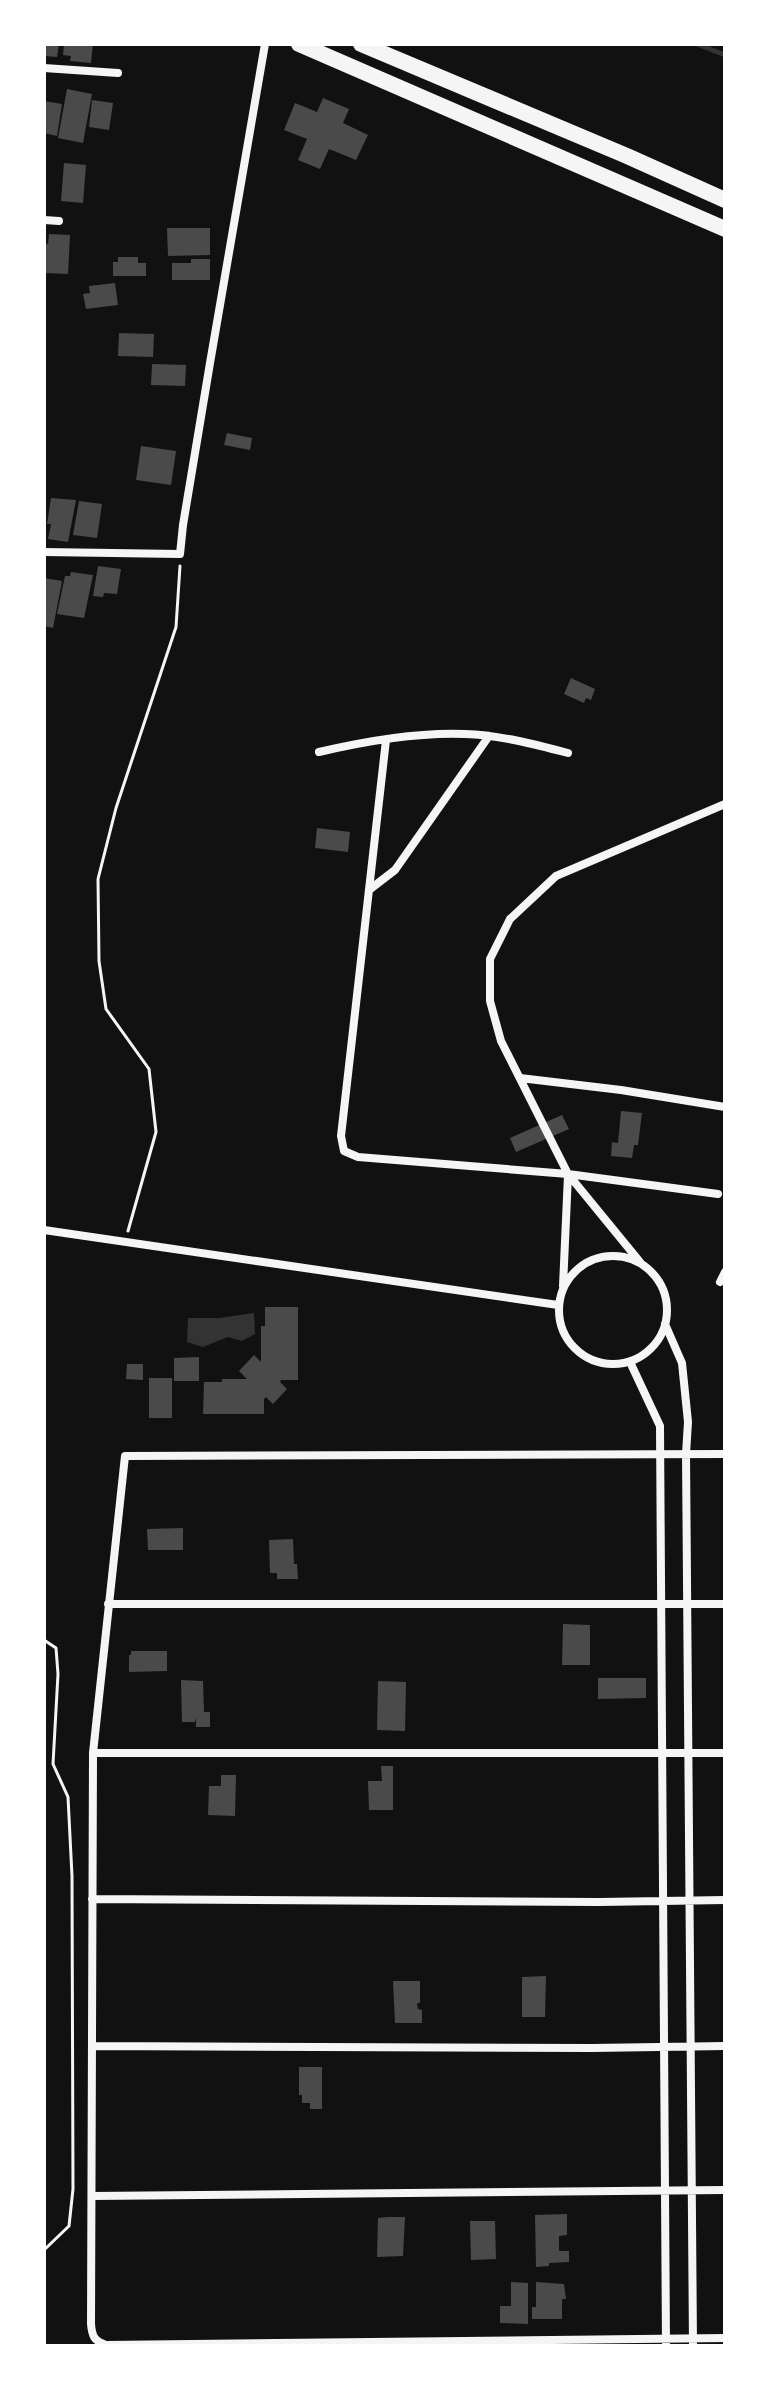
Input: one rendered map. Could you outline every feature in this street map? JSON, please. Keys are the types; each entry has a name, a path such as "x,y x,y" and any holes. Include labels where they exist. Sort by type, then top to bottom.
{"main road":[{"path":"299,44 725,229"},
{"path":"361,44 725,200"}],"street":[{"path":"44,552 180,554 265,44"},
{"path":"44,68 118,73"},
{"path":"44,220 59,221"},
{"path":"319,752 356,743 430,735 489,736 568,753"},
{"path":"369,890 395,870 489,736"},
{"path":"386,740 341,1136 344,1151 358,1157 568,1174 718,1194"},
{"path":"568,1174 559,1320 564,1335 585,1358 600,1364 630,1362 646,1354 658,1340 665,1324 667,1306 663,1289 568,1174 501,1041 490,1001 490,959 510,919 556,876 725,804"},
{"path":"520,1078 725,1107"},
{"path":"44,1230 558,1305"},
{"path":"563,1287 573,1272 588,1261 605,1256 623,1256 640,1262"},
{"path":"720,1282 725,1272"},
{"path":"665,1324 682,1363 688,1422 693,2342"},
{"path":"630,1362 660,1426 666,2343"},
{"path":"725,1454 125,1456 93,1753 92,1899 92,2335 98,2342 106,2345 666,2343 725,2338"},
{"path":"108,1604 725,1604"},
{"path":"93,1753 725,1753"},
{"path":"92,1899 725,1900"},
{"path":"93,2046 725,2046"},
{"path":"92,2196 725,2190"}],"path":[{"path":"125,1242 156,1132 149,1069 106,1009 99,961 98,879 116,808 176,627 180,554"},
{"path":"44,1640 56,1648 58,1674 53,1764 68,1797 72,1876 73,2174 69,2226 44,2250"}],"shaded area":[{"path":"254,1313 255,1334 242,1341 228,1337 203,1347 187,1342 188,1318"}],"building":[{"path":"44,44 59,44 57,57 44,56"},
{"path":"64,44 93,44 91,63 70,61 71,56 63,55"},
{"path":"67,89 92,94 83,143 58,138"},
{"path":"323,98 349,109 343,123 368,135 356,160 329,149 320,169 298,160 307,139 284,130 295,103 317,112"},
{"path":"92,100 113,103 109,130 89,127"},
{"path":"44,101 62,104 57,136 44,133"},
{"path":"64,163 86,165 83,203 61,201"},
{"path":"167,228 210,228 210,255 168,256"},
{"path":"49,234 70,235 68,274 44,273 44,243 48,244"},
{"path":"118,257 138,257 138,263 146,263 146,276 113,276 113,262 118,262"},
{"path":"191,259 210,259 210,280 172,280 172,263 191,263"},
{"path":"115,283 118,305 86,309 83,294 90,293 89,286"},
{"path":"119,333 154,334 153,357 118,356"},
{"path":"152,364 186,365 185,386 151,385"},
{"path":"227,433 252,438 250,450 224,445"},
{"path":"141,446 176,451 171,485 136,480"},
{"path":"51,498 76,500 68,542 48,539"},
{"path":"79,501 102,504 97,538 73,535"},
{"path":"98,566 121,569 117,594 93,596"},
{"path":"71,572 93,575 84,618 57,614 65,576 70,576"},
{"path":"44,578 62,581 53,628 44,626"},
{"path":"571,678 595,689 591,700 586,698 584,703 564,694"},
{"path":"317,828 350,832 348,852 315,848"},
{"path":"621,1111 642,1113 638,1145 634,1145 632,1158 611,1156 612,1142 618,1143"},
{"path":"562,1115 569,1129 516,1152 510,1138"},
{"path":"265,1307 298,1307 298,1380 281,1380 287,1389 273,1404 266,1397 264,1399 264,1414 203,1414 204,1382 247,1379 239,1371 254,1355 261,1362 261,1326 265,1326"},
{"path":"199,1357 199,1381 174,1381 174,1358"},
{"path":"127,1364 143,1364 143,1380 126,1379"},
{"path":"149,1378 172,1378 172,1418 149,1418"},
{"path":"183,1528 183,1550 148,1550 147,1529"},
{"path":"293,1539 298,1579 277,1579 277,1573 270,1573 269,1540"},
{"path":"563,1624 590,1625 590,1665 562,1665"},
{"path":"131,1651 167,1651 167,1671 129,1672"},
{"path":"598,1678 646,1678 646,1698 598,1699"},
{"path":"181,1680 203,1681 204,1712 210,1712 210,1727 196,1727 196,1717 195,1722 182,1722"},
{"path":"378,1681 406,1682 405,1731 377,1730"},
{"path":"381,1766 393,1766 393,1810 369,1810 368,1781 382,1781"},
{"path":"221,1775 236,1775 235,1816 208,1815 209,1786 221,1786"},
{"path":"546,1976 545,2017 522,2017 522,1977"},
{"path":"393,1981 420,1981 420,2003 417,2003 418,2009 422,2010 422,2023 395,2023"},
{"path":"299,2067 322,2067 322,2109 310,2109 310,2103 302,2103"},
{"path":"567,2214 567,2235 559,2236 559,2251 569,2251 569,2262 536,2267 535,2215"},
{"path":"405,2217 403,2256 377,2257 378,2218"},
{"path":"470,2221 495,2221 496,2259 471,2260"},
{"path":"511,2282 528,2283 528,2324 500,2323 500,2306 511,2306"},
{"path":"536,2282 564,2284 566,2299 562,2299 562,2319 532,2319 532,2307 536,2307"}],"waterway":[{"path":"697,44 725,55"}]}
